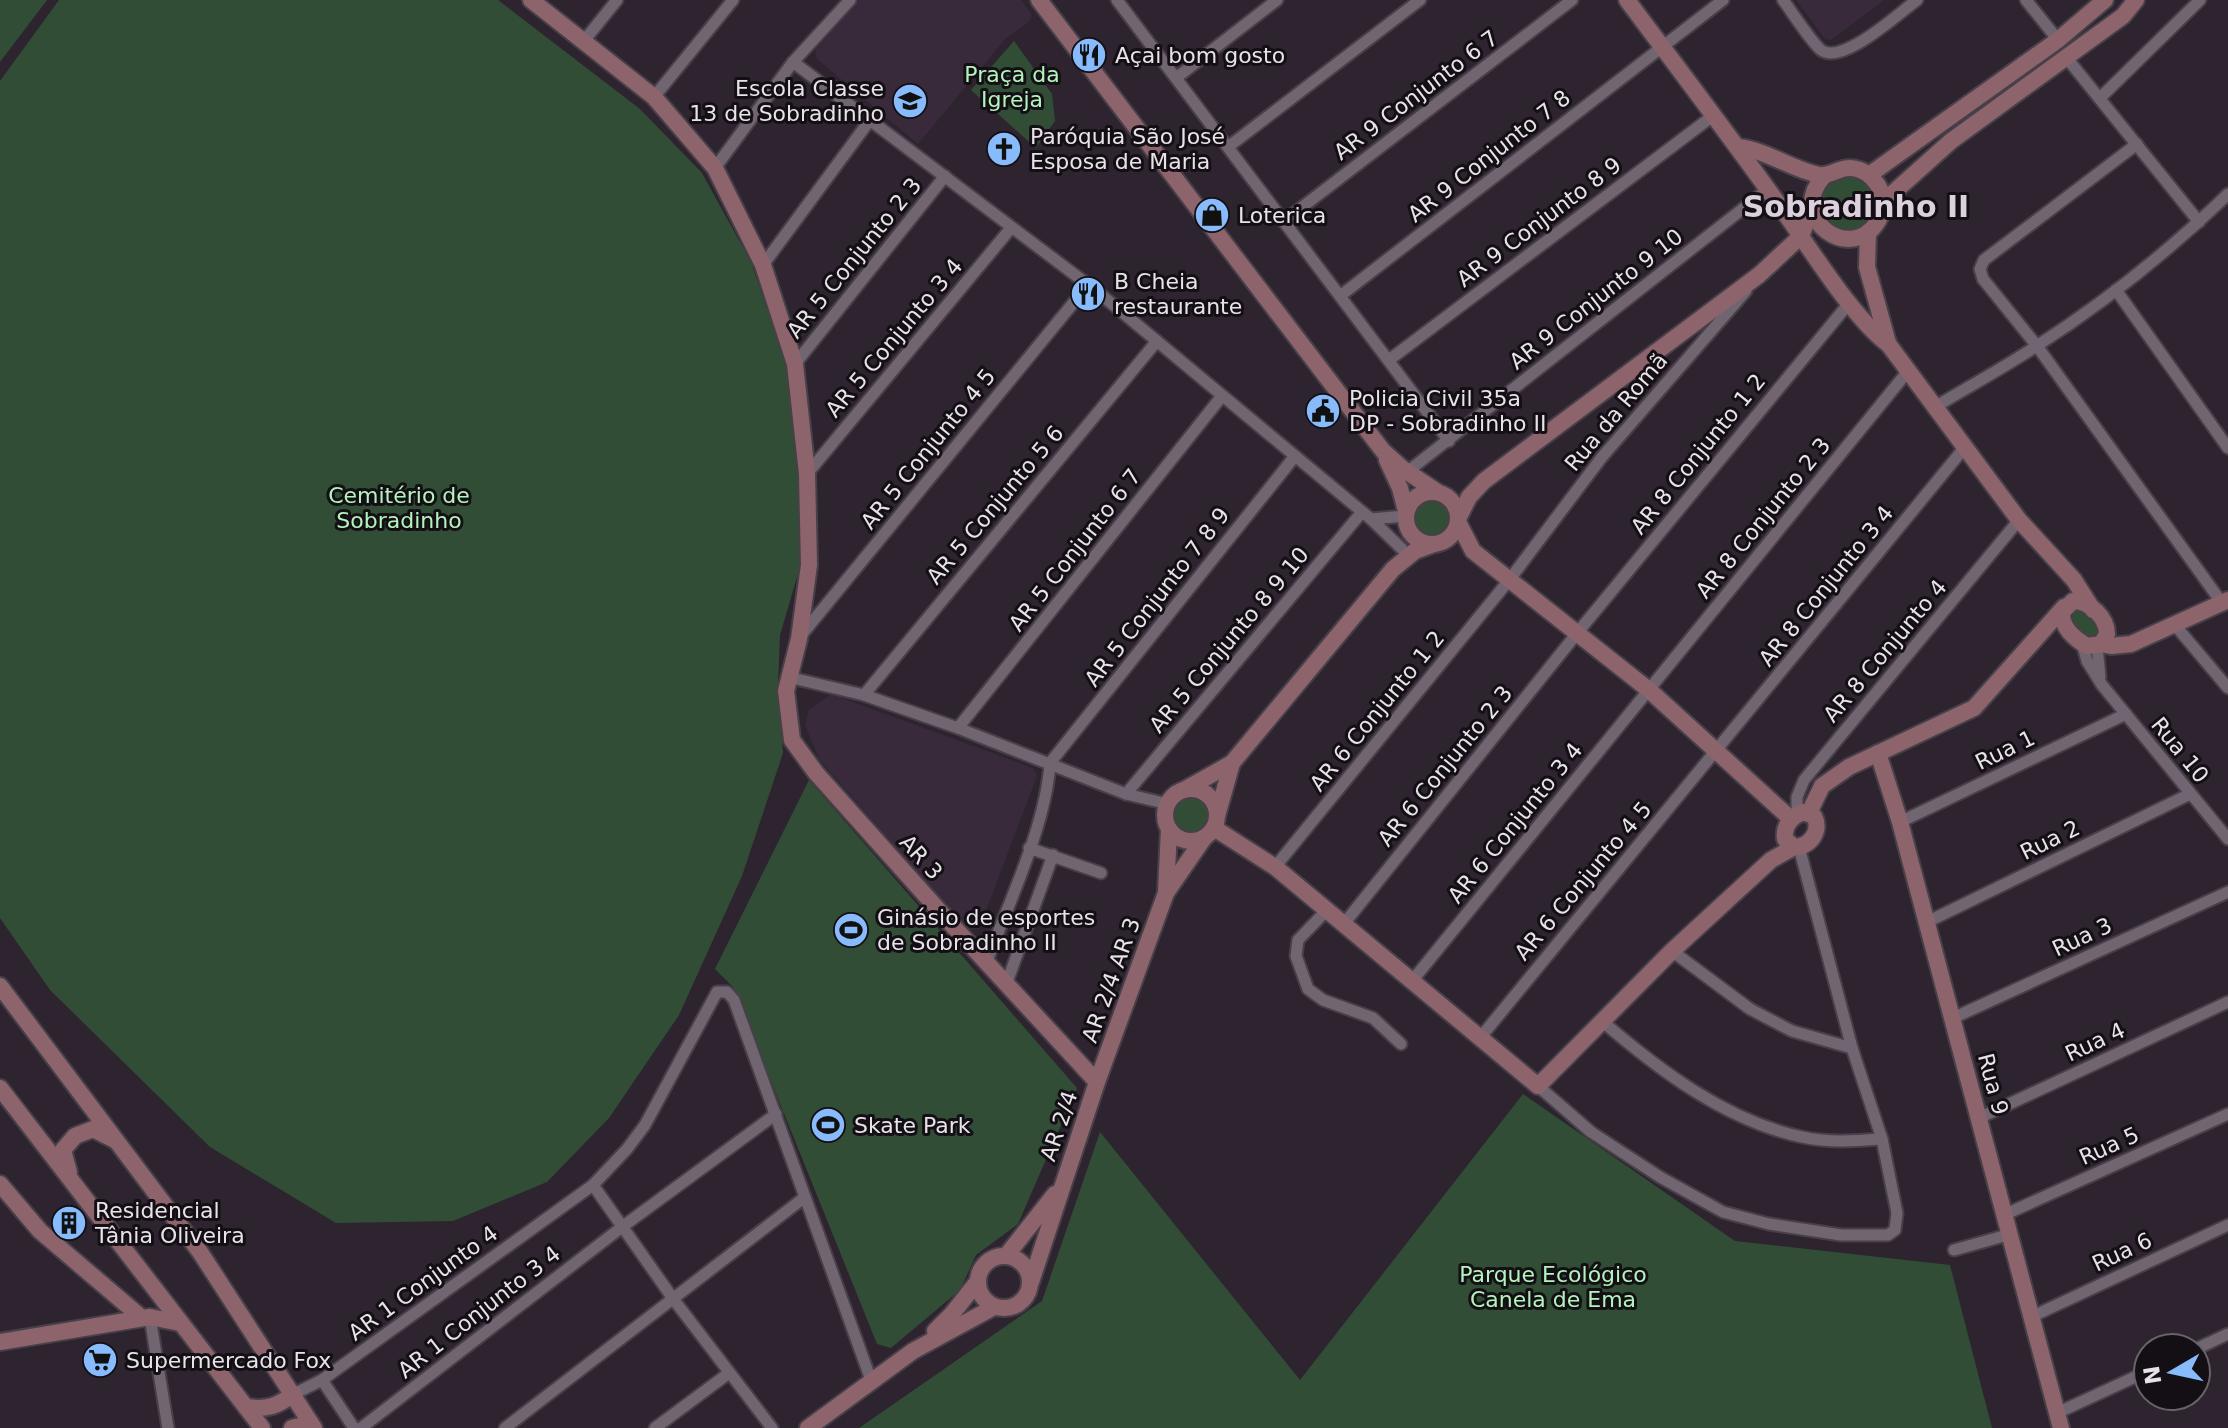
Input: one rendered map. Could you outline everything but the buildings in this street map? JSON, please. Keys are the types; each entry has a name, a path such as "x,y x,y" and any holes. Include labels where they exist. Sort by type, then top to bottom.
{"street":[{"name":"AR 3","path":"531,0 654,97 715,168 763,265 795,364 807,474 809,565 799,639 786,691 792,740 816,773 986,964 1097,1082"},
{"path":"583,42 617,0"},
{"path":"654,97 733,0"},
{"path":"715,168 793,62 850,0"},
{"path":"1039,0 1383,451 1407,472 1455,505 1458,521 1471,548 1649,690 1718,751 1796,829 1805,845 1814,835"},
{"path":"1176,78 1277,0"},
{"path":"1228,147 1420,0"},
{"name":"AR 9 Conjunto 6 7","path":"1284,221 1572,0"},
{"path":"1627,0 1850,302 1877,336 1889,345 2019,520 2074,580 2093,610"},
{"name":"AR 9 Conjunto 7 8","path":"1340,296 1723,0"},
{"path":"1783,0 1822,51 1835,55 1849,50 1917,0"},
{"path":"2026,0 2058,40"},
{"path":"1869,175 2058,40 2105,0"},
{"path":"1883,202 1951,141 2123,16 2136,0"},
{"path":"2100,98 2200,0"},
{"path":"1119,1 1449,441"},
{"path":"2066,57 2199,222"},
{"path":"793,62 1088,285 1367,515 1402,549"},
{"name":"AR 9 Conjunto 8 9","path":"1389,360 1714,115"},
{"path":"763,265 870,120"},
{"path":"2058,563 2068,605 2062,617 2067,629 2093,644 2119,646 2145,638 2225,601 2037,346 1983,279 1980,269 1984,260 2137,144"},
{"path":"1738,147 1751,148 1793,168 1824,176"},
{"path":"1166,893 1168,804 1175,795 1232,763 1393,569 1415,551 1436,544 1454,532 1469,497 1484,481 1759,275 1801,236 1812,209 1814,191 1824,176 1846,167 1858,169 1869,175 1881,191 1881,214 1868,232 1851,239 1801,236"},
{"name":"AR 5 Conjunto 2 3","path":"795,364 945,176"},
{"name":"AR 9 Conjunto 9 10","path":"1407,472 1768,189"},
{"path":"1935,407 2037,346 2116,290 2228,194"},
{"path":"1812,209 1820,225 1834,236"},
{"name":"AR 5 Conjunto 3 4","path":"807,474 1011,228"},
{"path":"1850,302 1861,287 1867,267 1868,232"},
{"path":"1867,267 1889,345"},
{"name":"Rua da Romã","path":"1510,579 1602,457 1759,275"},
{"name":"AR 5 Conjunto 4 5","path":"799,639 1088,285"},
{"path":"2116,290 2228,448"},
{"name":"AR 8 Conjunto 1 2","path":"1578,632 1850,302"},
{"name":"AR 5 Conjunto 5 6","path":"864,695 1157,341"},
{"name":"AR 8 Conjunto 2 3","path":"1649,690 1908,371"},
{"name":"AR 5 Conjunto 6 7","path":"958,728 1222,396"},
{"name":"AR 8 Conjunto 3 4","path":"1718,751 1965,447"},
{"path":"1383,451 1400,488 1406,519 1418,541 1471,548"},
{"name":"AR 5 Conjunto 7 8 9","path":"1050,763 1295,456"},
{"path":"1393,569 1402,549 1409,504 1420,493 1484,481"},
{"path":"1367,515 1406,519"},
{"name":"AR 5 Conjunto 8 9 10","path":"1126,794 1367,515"},
{"name":"AR 8 Conjunto 4","path":"1796,829 1797,797 1804,780 2019,520"},
{"name":"AR 6 Conjunto 1 2","path":"1275,867 1510,579"},
{"path":"1538,1086 1672,951 1771,860 1796,829 1822,786 1849,767 1974,708 2042,629 2068,605 2085,602 2123,637 2145,638"},
{"path":"2093,644 2107,634 2106,623"},
{"path":"2174,624 2228,688"},
{"path":"2033,643 2067,629"},
{"name":"AR 6 Conjunto 2 3","path":"1343,925 1578,632"},
{"name":"Rua 10","path":"2093,644 2087,661 2102,685 2228,839"},
{"path":"788,677 864,695 1126,794 1168,804"},
{"name":"AR 6 Conjunto 3 4","path":"1412,981 1649,690"},
{"name":"Rua 1","path":"1900,822 2126,714"},
{"name":"AR 6 Conjunto 4 5","path":"1480,1038 1718,751"},
{"name":"Rua 9","path":"1878,753 1900,822 2059,1420"},
{"path":"986,964 1047,793 1050,763"},
{"path":"1166,893 1212,827 1232,763"},
{"path":"1169,829 1181,839 1197,841 1212,827 1215,806 1203,792 1184,790"},
{"name":"Rua 2","path":"1927,922 2190,794"},
{"path":"1212,827 1275,867 1591,1132 1660,1177 1723,1212 1841,1235 1888,1235 1895,1230 1897,1222 1882,1139 1852,1048 1796,829"},
{"path":"1810,885 1814,835"},
{"path":"1029,848 1101,873"},
{"path":"1006,985 1053,855"},
{"name":"Rua 3","path":"1953,1018 2228,892"},
{"name":"AR 2/4 AR 3","path":"1097,1082 1166,893"},
{"path":"1326,911 1298,940 1296,956 1308,989 1323,1000 1373,1018 1401,1044"},
{"path":"1672,951 1750,1009 1792,1031 1852,1048"},
{"path":"0,986 200,1252 294,1394 311,1428"},
{"name":"AR 1 Conjunto 4","path":"294,1394 322,1380 593,1185 645,1125 717,992 727,992 734,1000 776,1114"},
{"name":"Rua 4","path":"1979,1118 2228,1002"},
{"path":"1602,1021 1639,1053 1710,1100 1759,1124 1802,1137 1843,1142 1882,1139"},
{"name":"AR 2/4","path":"1031,1282 1097,1082"},
{"path":"0,1088 262,1428"},
{"path":"776,1114 871,1380"},
{"name":"AR 1 Conjunto 3 4","path":"361,1428 622,1227 776,1114"},
{"name":"Rua 5","path":"2006,1214 2228,1114"},
{"path":"71,1181 63,1150 75,1136 93,1129 120,1143"},
{"path":"1006,1256 1063,1183"},
{"path":"0,1184 40,1231 146,1318"},
{"path":"593,1185 674,1300 772,1428"},
{"path":"505,1428 805,1197"},
{"name":"Rua 6","path":"2033,1316 2228,1225"},
{"path":"1954,1250 2011,1234"},
{"path":"913,1351 952,1314 978,1281 982,1268 992,1259 1006,1256 1019,1260 1028,1269 1031,1282 1028,1295 1019,1304 1007,1309 994,1307 985,1301 978,1281"},
{"path":"151,1285 146,1318 168,1428"},
{"path":"808,1428 913,1351 994,1307"},
{"path":"0,1342 146,1318 180,1323"},
{"path":"655,1428 729,1373"},
{"path":"322,1380 354,1428"},
{"path":"2059,1420 2132,1380"},
{"path":"246,1407 264,1409 277,1406 294,1394"},
{"path":"292,1428 311,1428"}],"shaded area":[{"name":"Escola Classe 13 de Sobradinho","path":"858,0 1021,0 1032,15 1029,22 1006,38 918,144 817,59 815,50"},
{"path":"1796,0 1884,0 1831,40 1825,39"},
{"path":"831,694 1033,768 1037,776 979,929 968,930 819,759 805,725 809,710"}],"green space":[{"path":"0,0 47,0 0,62"},
{"name":"Cemitério de Sobradinho","path":"59,0 498,0 640,109 702,173 751,262 786,364 799,462 800,567 780,635 778,685 783,753 742,876 679,1015 609,1118 547,1182 453,1221 336,1223 210,1147 50,990 0,918 0,81"},
{"name":"Praça da Igreja","path":"1014,41 1052,94 1055,121 1036,148 971,90"},
{"path":"1852,172 1874,186 1878,212 1860,232 1834,232 1817,212 1821,186"},
{"path":"1431,498 1445,504 1451,518 1445,532 1431,538 1417,532 1411,518 1417,504"},
{"path":"2077,609 2097,624 2100,635 2090,644 2065,617"},
{"path":"809,780 1077,1088 1018,1224 976,1255 960,1290 891,1348 877,1344 733,987 715,969"},
{"path":"1190,796 1205,802 1211,817 1205,832 1190,838 1175,832 1169,817 1175,802"},
{"name":"Parque Ecológico Canela de Ema","path":"1523,1094 1735,1241 1950,1265 1992,1428 859,1428 1042,1301 1100,1132 1300,1380"}],"place":[{"name":"Açai bom gosto","path":"1089,55"},
{"name":"Escola Classe 13 de Sobradinho","path":"910,101"},
{"name":"Paróquia São José Esposa de Maria","path":"1004,149"},
{"name":"Loterica","path":"1212,215"},
{"name":"B Cheia restaurante","path":"1088,294"},
{"name":"Policia Civil 35a DP - Sobradinho II","path":"1323,411"},
{"name":"Ginásio de esportes de Sobradinho II","path":"851,930"},
{"name":"Skate Park","path":"828,1125"},
{"name":"Residencial Tânia Oliveira","path":"69,1223"},
{"name":"Supermercado Fox","path":"100,1360"}],"district":[{"name":"Sobradinho II","path":"1856,206"}]}
